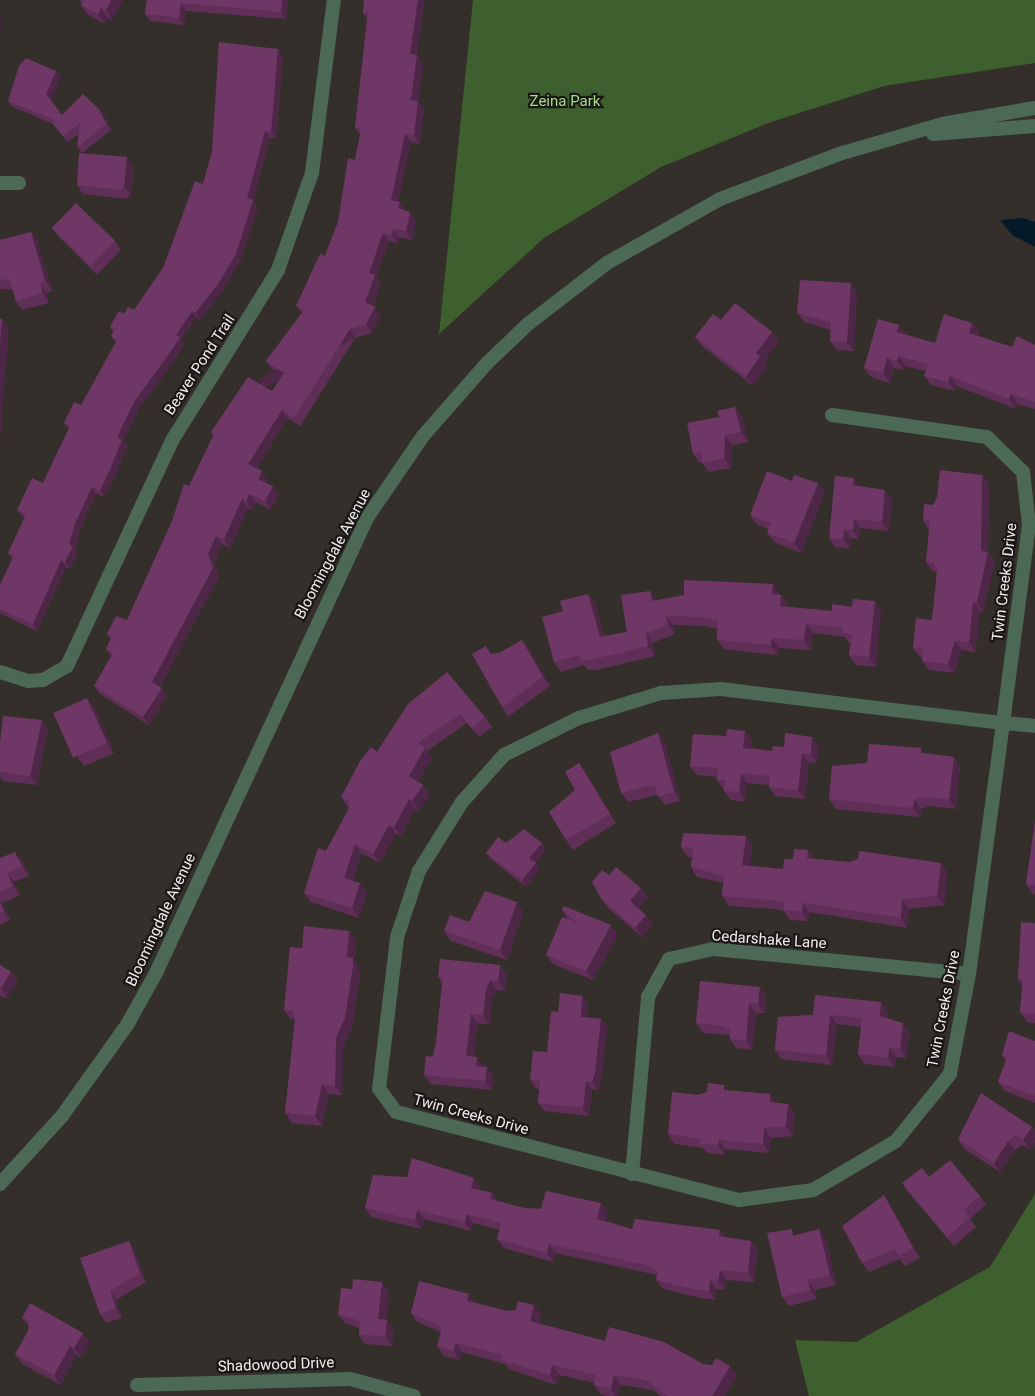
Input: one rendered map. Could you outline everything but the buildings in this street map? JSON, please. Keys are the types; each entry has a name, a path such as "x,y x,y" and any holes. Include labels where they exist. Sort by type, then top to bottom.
{"street":[{"name":"Beaver Pond Trail","path":"0,672 28,681 56,675 67,666 173,439 278,270 312,173 334,0"},
{"name":"Bloomingdale Avenue","path":"0,1184 62,1116 132,1016 173,936 346,558 379,499 439,416 528,324 634,245 749,186 942,124 1035,108"},
{"name":"Bloomingdale Avenue","path":"898,138 1035,126"},
{"path":"0,184 19,183"},
{"name":"Twin Creeks Drive","path":"832,415 986,437 1023,472 1029,525 1003,722 969,974 950,1074 888,1146 813,1190 739,1200 396,1112 379,1089 397,937 419,871 462,802 504,755 579,718 661,693 721,689 1003,722 1035,726"},
{"name":"Cedarshake Lane","path":"632,1174 648,996 669,959 713,949 969,974"},
{"name":"Shadowood Drive","path":"137,1385 350,1379 414,1396"}],"green space":[{"name":"Zeina Park","path":"473,0 1035,0 1035,63 884,86 771,122 661,167 544,238 439,334"},
{"path":"1035,1194 1035,1396 809,1396 795,1340 856,1342 990,1267"}],"water":[{"path":"1023,218 1035,222 1035,247 1012,235 1000,220"}]}
